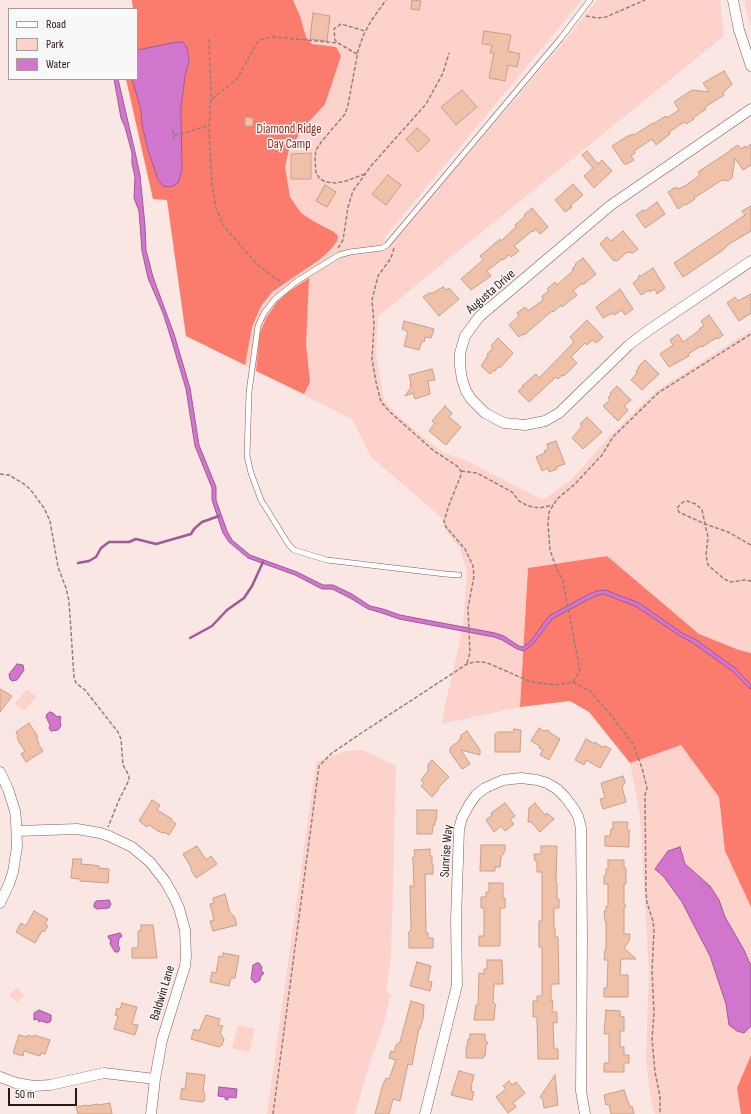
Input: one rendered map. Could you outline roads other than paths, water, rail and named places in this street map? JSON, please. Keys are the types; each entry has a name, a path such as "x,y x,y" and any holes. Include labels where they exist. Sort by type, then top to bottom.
{"street":[{"path":"733,0 739,30 751,66"},
{"name":"Augusta Drive","path":"751,109 611,205 479,318 465,336 461,344 460,354 462,379 466,391 485,413 504,423 525,425 545,421 558,413 629,345 751,261"},
{"path":"0,772 12,800 17,831 17,847 14,867 9,884 0,903"},
{"name":"Sunrise Way","path":"425,1114 457,985 456,920 459,829 462,818 469,805 481,792 493,784 504,780 521,778 537,780 557,789 565,796 574,809 578,816 581,828 581,1091 585,1114"},
{"name":"Baldwin Lane","path":"17,831 77,829 105,835 132,847 147,858 159,871 174,897 184,930 186,956 184,975 165,1029 154,1080 151,1114"},
{"path":"0,1077 16,1083 34,1086 104,1073 154,1080"}],"lane":[{"path":"459,575 327,560 294,550 289,545 261,500 251,474 247,456 249,392 258,326 264,313 275,299 288,288 335,258 350,252 382,248 394,236 581,14 590,0"}],"water":[{"path":"177,42 183,42 187,47 189,61 185,76 181,108 182,170 178,183 171,187 163,186 158,180 148,150 142,125 141,110 132,80 138,80 138,50"},
{"path":"114,80 118,80 140,175 146,250 153,277 174,334 190,388 199,445 216,487 216,500 227,531 232,540 250,555 297,572 323,585 333,585 352,594 370,606 400,615 495,633 504,636 523,647 530,642 549,616 589,594 605,590 639,603 682,633 695,639 735,668 751,685 751,690 732,671 693,643 637,607 604,594 591,598 552,619 533,644 524,651 494,637 399,619 368,609 332,589 322,589 295,575 248,558 229,542 223,533 212,500 212,488 195,446 186,389 163,313 148,278 142,251 139,211 134,198 135,177 132,164 132,153 121,118"},
{"path":"17,664 23,665 24,670 17,680 12,681 9,674"},
{"path":"50,712 57,717 61,717 61,726 58,730 51,731 49,728 50,725 46,717"},
{"path":"680,847 685,864 710,886 719,900 725,917 744,950 751,966 751,1026 744,1033 737,1031 729,1025 726,1004 710,956 682,902 664,877 655,869 668,851"},
{"path":"109,900 111,904 109,908 97,909 94,907 96,901"},
{"path":"120,933 122,936 119,939 118,945 120,949 118,952 115,952 110,944 111,939 109,939 108,936"},
{"path":"259,963 262,967 261,971 264,973 260,980 255,983 251,979 253,965"},
{"path":"39,1010 51,1015 51,1021 48,1023 41,1021 39,1022 38,1019 34,1020 34,1013"},
{"path":"219,1087 237,1089 236,1098 228,1097 228,1100 225,1099 225,1097 218,1096"}],"waterway":[{"path":"78,563 89,561 96,557 101,548 109,542 129,542 136,539 156,544 191,534 202,522 219,516"},
{"path":"190,638 212,626 227,610 244,598 252,586 263,562"}],"park label":[{"name":"Diamond Ridge Day Camp","path":"289,138"}]}
